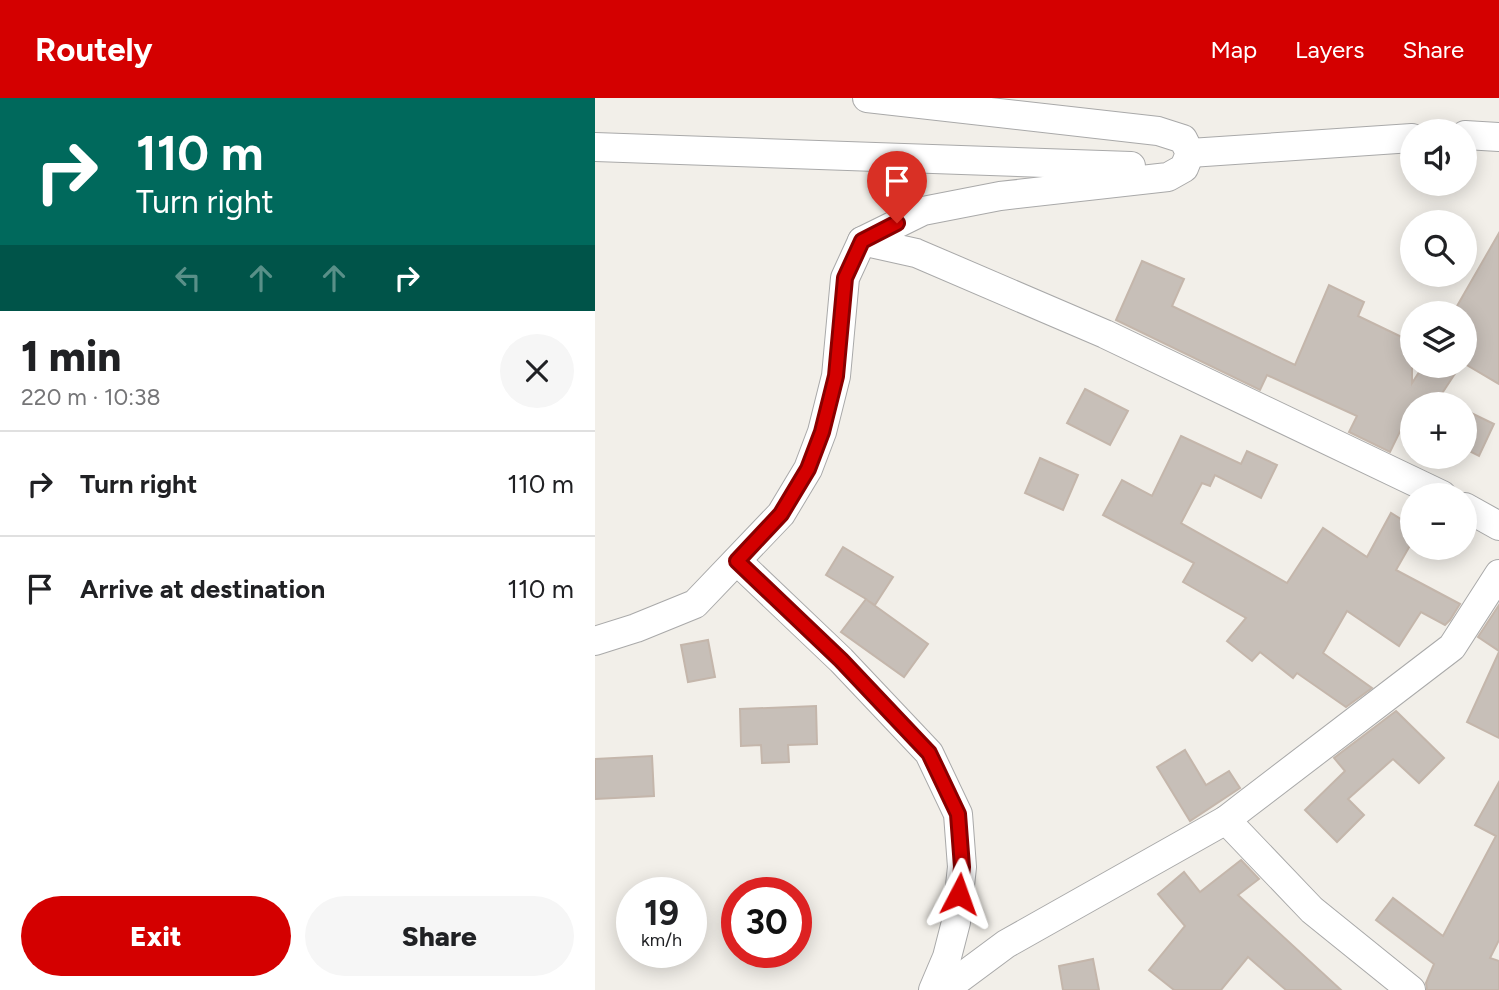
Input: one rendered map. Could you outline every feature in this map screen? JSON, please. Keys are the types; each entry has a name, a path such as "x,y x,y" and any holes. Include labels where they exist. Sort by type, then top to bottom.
{"street":[{"path":"867,98 1158,131 1183,139 1187,161"},
{"path":"1477,136 1499,137"},
{"path":"595,147 1187,161 1400,139"},
{"path":"595,640 636,628 695,604 781,514 808,469 822,432 836,376 845,278 862,241 922,211 1000,196 1168,177 1187,161"},
{"path":"862,241 916,253 1105,334 1417,483"},
{"path":"1477,514 1499,526"},
{"path":"737,561 841,660 929,753 958,814 962,867 956,922 947,957 933,990"},
{"path":"944,990 1006,944 1226,820 1452,646 1499,574"},
{"path":"1226,820 1312,911 1411,990"}],"building":[{"path":"1499,233 1499,384 1477,371 1477,301 1460,301 1468,287 1477,287 1477,271"},
{"path":"1142,261 1184,279 1172,306 1295,365 1329,285 1364,302 1358,316 1400,336 1400,378 1412,378 1412,383 1415,378 1452,378 1443,392 1400,392 1400,431 1390,452 1349,432 1357,416 1267,375 1260,390 1116,320"},
{"path":"1085,389 1128,411 1110,445 1067,423"},
{"path":"1477,416 1494,424 1479,456 1477,455"},
{"path":"1181,436 1241,464 1247,451 1277,465 1261,498 1215,475 1210,486 1202,483 1181,523 1287,583 1323,528 1367,557 1391,513 1400,519 1402,560 1396,570 1460,604 1445,625 1421,612 1399,646 1347,611 1323,653 1372,688 1346,707 1297,673 1293,678 1260,652 1252,661 1227,641 1246,618 1183,582 1194,563 1103,515 1122,480 1152,496"},
{"path":"1040,458 1078,475 1063,510 1025,493"},
{"path":"843,547 893,577 875,605 867,600 928,644 904,677 841,632 866,599 826,575"},
{"path":"1499,605 1499,651 1478,637"},
{"path":"708,640 715,677 688,682 681,645"},
{"path":"1499,652 1499,738 1467,722"},
{"path":"816,706 817,744 788,745 789,762 762,763 761,745 741,746 740,709"},
{"path":"1396,711 1444,758 1419,783 1393,759 1348,799 1364,815 1337,842 1305,810 1345,771 1334,758"},
{"path":"1185,750 1206,785 1229,771 1240,788 1190,821 1157,767"},
{"path":"652,756 654,796 595,799 595,759"},
{"path":"1499,782 1499,940 1490,958 1499,961 1499,990 1427,990 1426,983 1434,964 1376,920 1393,898 1443,936 1496,836 1475,825"},
{"path":"1241,860 1259,879 1238,895 1341,990 1286,990 1248,957 1221,990 1174,990 1149,970 1185,926 1158,894 1184,872 1200,892"},
{"path":"1093,959 1099,990 1063,990 1059,966"}],"route":[{"path":"897,223 862,241 845,278 836,376 822,432 808,469 781,514 737,561 841,660 929,753 958,814 962,867 959,894"}]}
